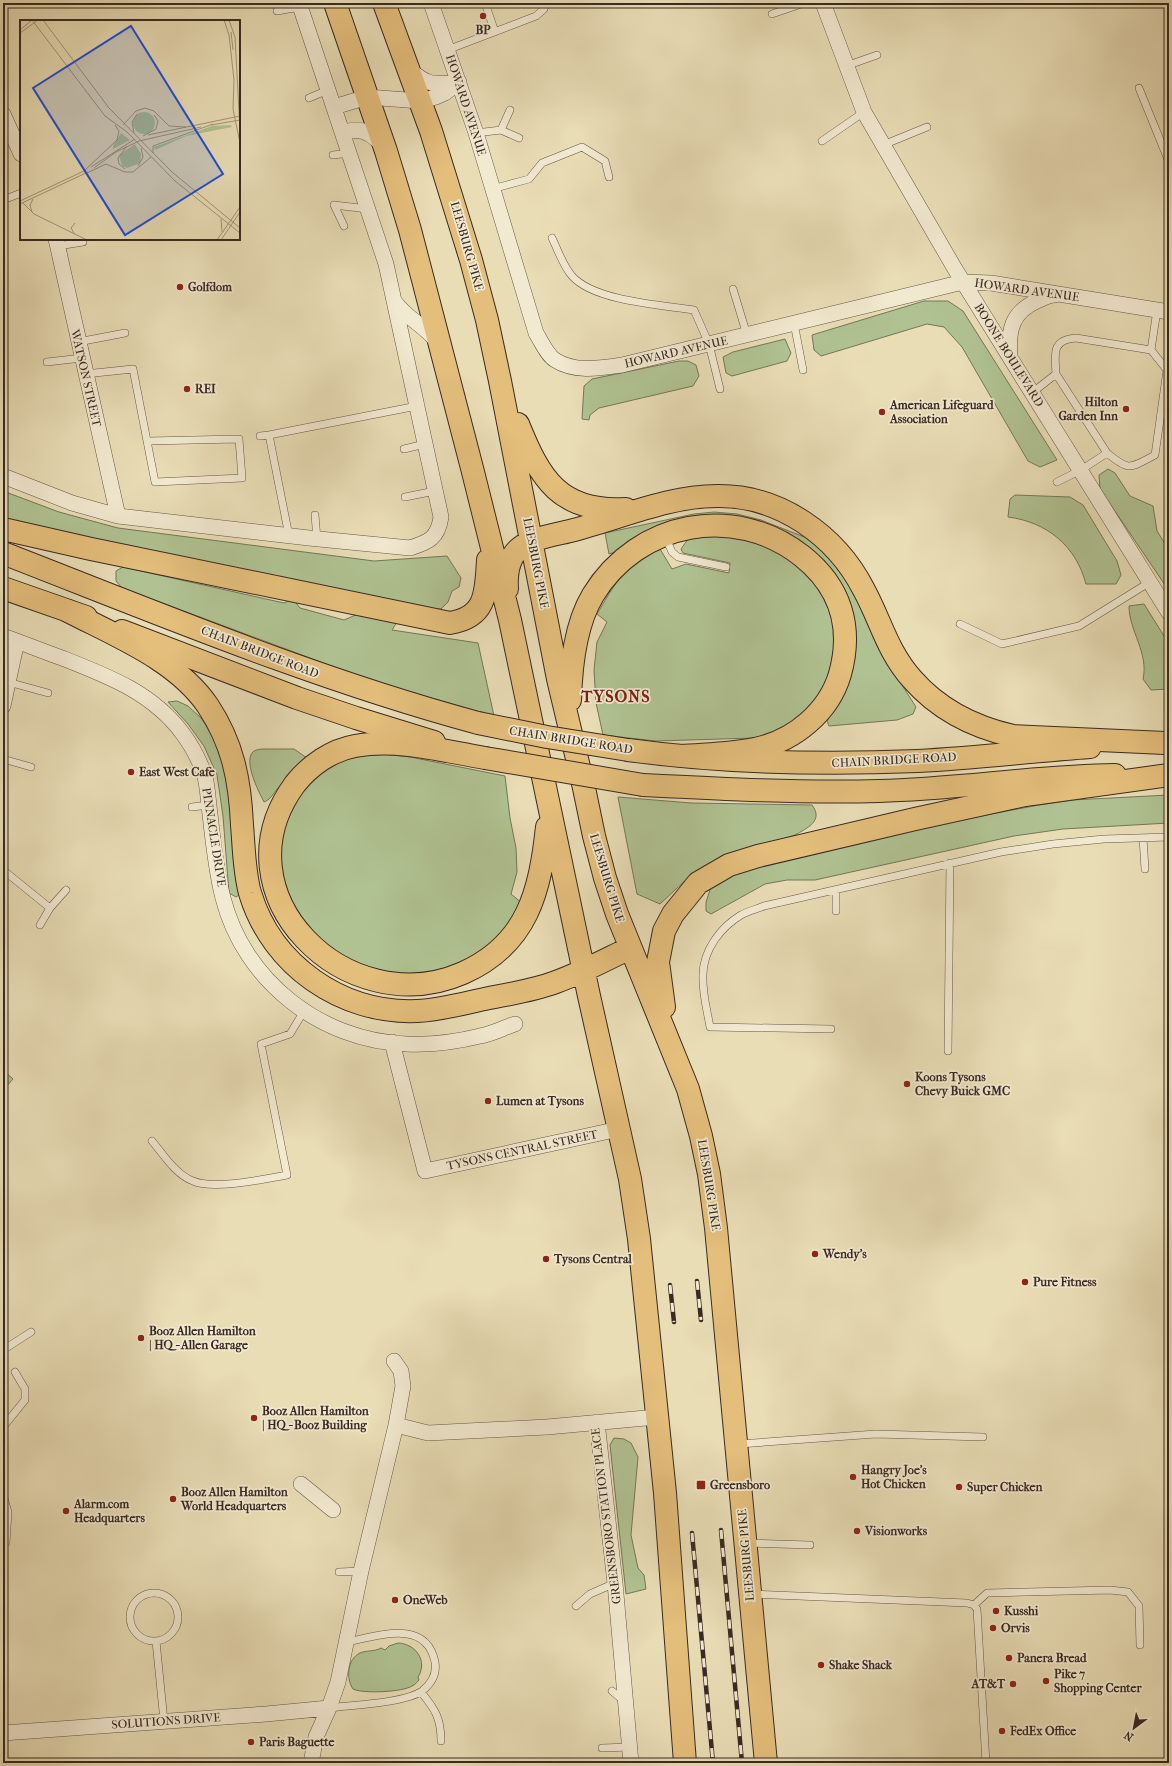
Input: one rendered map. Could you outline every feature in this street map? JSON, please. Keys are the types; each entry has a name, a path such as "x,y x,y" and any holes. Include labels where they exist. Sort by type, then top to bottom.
{"main road":[{"path":"335,3 386,151 428,291 510,620 583,970 630,1179 640,1238 665,1493 685,1763"},
{"name":"LEESBURG PIKE","path":"384,3 456,205 487,320 532,540 558,679 604,878 630,948 688,1089 701,1136 709,1174 716,1228 766,1763"},
{"path":"500,381 535,463 545,479 558,491 571,500 586,506 618,509 654,507"},
{"path":"510,620 507,585 508,569 515,554 521,546 532,540 693,498 717,496 740,498 761,502 783,510 804,522 831,545 850,567 864,589 885,638 897,660 912,680 933,700 973,724 1013,736 1167,743"},
{"path":"569,729 571,677 574,650 581,624 593,595 605,577 622,560 641,546 665,534 683,528 707,525 732,526 753,530 775,538 794,549 811,563 823,576 835,593 842,610 845,628 845,647 836,685 823,708 814,718 799,731 780,741 757,749 733,753 681,756"},
{"path":"3,529 91,549 450,623 462,621 471,616 483,602 487,588 490,539"},
{"name":"CHAIN BRIDGE ROAD","path":"3,553 328,678 419,707 478,723 547,737 628,750 681,756 805,764 919,760 1074,748 1167,743"},
{"path":"3,588 312,703 485,758"},
{"path":"68,611 148,653 184,678 207,704 222,729 233,757 239,785 245,869 250,893 258,913 270,936 285,955 302,972 322,986 341,997 362,1005 388,1010 417,1011 441,1008 554,983 630,948"},
{"path":"547,800 544,853 539,881 523,921 511,939 494,955 474,968 452,978 429,983 406,985 383,982 361,976 340,967 320,954 304,938 286,912 278,895 272,876 270,856 274,828 278,814 287,795 300,778 318,762 336,752 354,746 376,743 400,744 643,785 797,791 880,791 1097,775 1169,774"},
{"path":"669,1041 658,971 664,932 685,898 698,883 715,872 729,865 758,856 974,806 1025,795 1169,774"}],"street":[{"name":"HOWARD AVENUE","path":"431,3 476,133 536,333 544,348 555,360 571,367 592,369 622,365 963,282 991,283 1163,311"},
{"name":"BOONE BOULEVARD","path":"823,3 864,112 963,282 1033,392 1169,613"},
{"path":"3,476 72,503 118,516 289,536 410,548 424,544 434,537 440,528 441,517 386,264 299,5"},
{"path":"408,68 424,81 432,83 459,82"},
{"path":"334,107 367,97 420,101 445,93 459,82"},
{"path":"3,114 20,152"},
{"path":"343,133 353,130 363,130 374,137 386,151"},
{"name":"WATSON STREET","path":"57,243 85,374 118,516"},
{"path":"1010,356 1008,340 1010,330 1018,314 1031,304 1051,295 1064,295"},
{"path":"394,302 408,317 427,329 441,347"},
{"name":"PINNACLE DRIVE","path":"3,636 122,683 151,700 169,717 183,734 194,752 204,774 217,871 224,901 238,936 262,974 271,985 304,1011 329,1025 353,1035 405,1044 448,1042 480,1036 515,1024"},
{"path":"3,706 17,641"},
{"name":"TYSONS CENTRAL STREET","path":"392,1042 426,1171 619,1129"},
{"path":"311,1763 316,1737 329,1708 338,1682 348,1642 361,1571 396,1425 404,1386 401,1371 394,1361"},
{"path":"596,1422 657,1417"},
{"name":"GREENSBORO STATION PLACE","path":"396,1425 428,1433 547,1427 596,1422 615,1583 631,1763"},
{"path":"301,1484 332,1510"},
{"name":"SOLUTIONS DRIVE","path":"3,1733 329,1708"}],"lane":[{"path":"485,3 495,32"},
{"path":"448,50 536,16 544,9 546,3"},
{"path":"772,14 804,3"},
{"path":"277,11 299,5"},
{"path":"846,66 877,55"},
{"path":"1139,88 1169,162"},
{"path":"309,98 328,90"},
{"path":"501,130 510,110"},
{"path":"822,141 864,112"},
{"path":"883,145 927,127"},
{"path":"476,133 501,130 519,138"},
{"path":"492,189 529,179 542,163 582,147 605,161 609,177"},
{"path":"333,155 350,154"},
{"path":"3,200 20,193"},
{"path":"344,226 334,205 368,209"},
{"path":"552,238 571,275 584,287 608,296 694,310 709,344 720,388"},
{"path":"57,243 83,242"},
{"path":"733,289 747,335"},
{"path":"1151,350 1163,311"},
{"path":"794,323 803,370"},
{"path":"78,342 125,333"},
{"path":"1076,338 1151,350 1167,370 1155,455 1133,467 1127,467 1120,464 1107,453 1056,374 1055,356 1060,342 1067,339 1076,338"},
{"path":"47,362 82,358"},
{"path":"85,374 133,369 155,482 242,478 239,439 148,441"},
{"path":"1033,392 1056,374"},
{"path":"260,436 416,406"},
{"path":"269,435 289,536"},
{"path":"404,450 425,444"},
{"path":"1057,482 1081,470 1107,453"},
{"path":"405,497 435,491"},
{"path":"315,515 317,539"},
{"path":"665,534 672,552 678,557 726,567"},
{"path":"960,624 1002,644 1079,626 1150,582"},
{"path":"8,682 48,693"},
{"path":"3,759 31,767"},
{"path":"192,807 209,805"},
{"path":"831,1029 710,1027 703,974 708,953 717,936 726,926 742,914 764,906 1001,852 1053,844 1104,839 1169,837"},
{"path":"1143,838 1145,869"},
{"path":"948,1051 950,864"},
{"path":"3,870 50,908"},
{"path":"40,925 50,908 66,890"},
{"path":"836,890 836,912"},
{"path":"152,1140 176,1168 193,1181 222,1184 287,1175 262,1044 290,1034 304,1011"},
{"path":"3,1350 31,1332"},
{"path":"3,1427 25,1400 25,1389 15,1372"},
{"path":"737,1444 876,1434 983,1437"},
{"path":"3,1495 8,1512 6,1543 3,1544"},
{"path":"745,1543 810,1545"},
{"path":"339,1572 361,1571"},
{"path":"576,1606 590,1594 615,1583"},
{"path":"974,1605 987,1593 1110,1590 1128,1592 1139,1606 1140,1645"},
{"path":"149,1593 165,1595 176,1606 178,1613 178,1621 171,1635 156,1641 142,1638 137,1633 130,1620 132,1606 142,1596 149,1593"},
{"path":"750,1594 967,1602 974,1605 977,1609 986,1763"},
{"path":"329,1708 396,1700 421,1692 432,1681 436,1668 433,1654 426,1642 416,1636 401,1632 348,1642"},
{"path":"156,1641 164,1721"},
{"path":"612,1691 625,1701"},
{"path":"421,1692 438,1716 441,1729 441,1741"},
{"path":"602,1748 630,1748"}],"green space":[{"path":"924,301 948,301 963,311 1057,460 1040,467 1028,461 962,347 944,327 927,324 821,356 814,350 812,335"},
{"path":"785,339 791,353 787,361 732,376 726,373 723,357 733,352"},
{"path":"679,361 688,361 696,365 699,376 693,386 599,408 590,415 589,420 582,419 584,386 592,379"},
{"path":"1108,469 1115,473 1130,496 1153,506 1157,531 1169,550 1169,591 1100,489 1099,475"},
{"path":"3,491 59,512 118,528 374,561 447,556 461,578 459,587 452,591 448,602 441,609 424,609 3,521"},
{"path":"1015,495 1070,497 1083,505 1117,561 1121,575 1116,584 1086,584 1075,558 1058,538 1035,524 1008,517 1010,499"},
{"path":"714,512 737,514 761,520 817,542 848,575 863,604 879,649 916,707 913,714 897,720 829,726 827,721 846,682 830,574 734,518 609,554 605,533 694,514"},
{"path":"704,535 731,537 754,542 782,554 800,567 816,584 833,616 837,636 827,681 817,702 793,723 771,734 753,738 656,741 603,735 596,703 594,670 597,642 607,622 597,614 612,589 622,576 635,563 655,550 660,549 672,569 686,564 729,573 730,563 683,553 681,549 688,539"},
{"path":"123,567 284,603 293,599 300,608 344,620 358,614 397,622 392,630 478,643 494,716 369,680 122,588 116,581 116,571"},
{"path":"1144,604 1169,644 1169,689 1151,690 1143,679 1143,660 1132,624 1129,606"},
{"path":"177,701 188,706 201,718 220,746 229,773 242,893 236,897 229,893 223,816 217,775 204,746 188,724 168,702"},
{"path":"263,749 294,749 307,758 271,797 264,802 253,776 250,761 251,755 254,751"},
{"path":"384,754 410,757 505,776 510,818 516,848 517,872 511,894 523,904 489,950 436,974 396,977 365,970 318,943 285,897 278,862 280,833 304,788 322,772 342,760 367,755"},
{"path":"1169,795 1169,823 1063,829 1014,836 815,880 787,880 765,884 711,914 706,911 706,902 711,887 744,870 799,854 1039,805 1072,800"},
{"path":"618,797 691,803 812,805 816,815 815,820 809,827 795,835 716,860 691,875 660,904 637,894"},
{"path":"3,1070 13,1079 3,1090"},
{"path":"614,1438 624,1439 631,1443 638,1457 631,1535 638,1568 644,1575 646,1589 626,1594 610,1445"},
{"path":"398,1643 410,1646 415,1650 421,1659 422,1665 418,1677 419,1680 413,1686 400,1690 374,1692 358,1691 353,1689 349,1680 349,1670 352,1660 360,1653 381,1648 385,1650 389,1646"}],"railway":[{"path":"697,1281 701,1320"},
{"path":"670,1285 674,1322"},
{"path":"721,1530 742,1763"},
{"path":"692,1533 713,1763"}],"place":[{"name":"BP","path":"483,16"},
{"name":"Golfdom","path":"180,287"},
{"name":"REI","path":"187,389"},
{"name":"Hilton Garden Inn","path":"1126,409"},
{"name":"American Lifeguard Association","path":"882,412"},
{"name":"East West Cafe","path":"131,772"},
{"name":"Koons Tysons Chevy Buick GMC","path":"907,1084"},
{"name":"Lumen at Tysons","path":"488,1101"},
{"name":"Wendy's","path":"815,1254"},
{"name":"Tysons Central","path":"546,1259"},
{"name":"Pure Fitness","path":"1025,1282"},
{"name":"Booz Allen Hamilton | HQ - Allen Garage","path":"141,1338"},
{"name":"Booz Allen Hamilton | HQ - Booz Building","path":"254,1418"},
{"name":"Hangry Joe's Hot Chicken","path":"853,1477"},
{"name":"Greensboro","path":"701,1485"},
{"name":"Super Chicken","path":"959,1487"},
{"name":"Booz Allen Hamilton World Headquarters","path":"173,1499"},
{"name":"Alarm.com Headquarters","path":"66,1511"},
{"name":"Visionworks","path":"857,1531"},
{"name":"OneWeb","path":"395,1600"},
{"name":"Kusshi","path":"996,1611"},
{"name":"Orvis","path":"993,1628"},
{"name":"Panera Bread","path":"1009,1658"},
{"name":"Shake Shack","path":"821,1665"},
{"name":"Pike 7 Shopping Center","path":"1046,1681"},
{"name":"AT&T","path":"1013,1684"},
{"name":"FedEx Office","path":"1002,1731"},
{"name":"Paris Baguette","path":"251,1742"}],"district":[{"name":"TYSONS","path":"616,696"}]}
